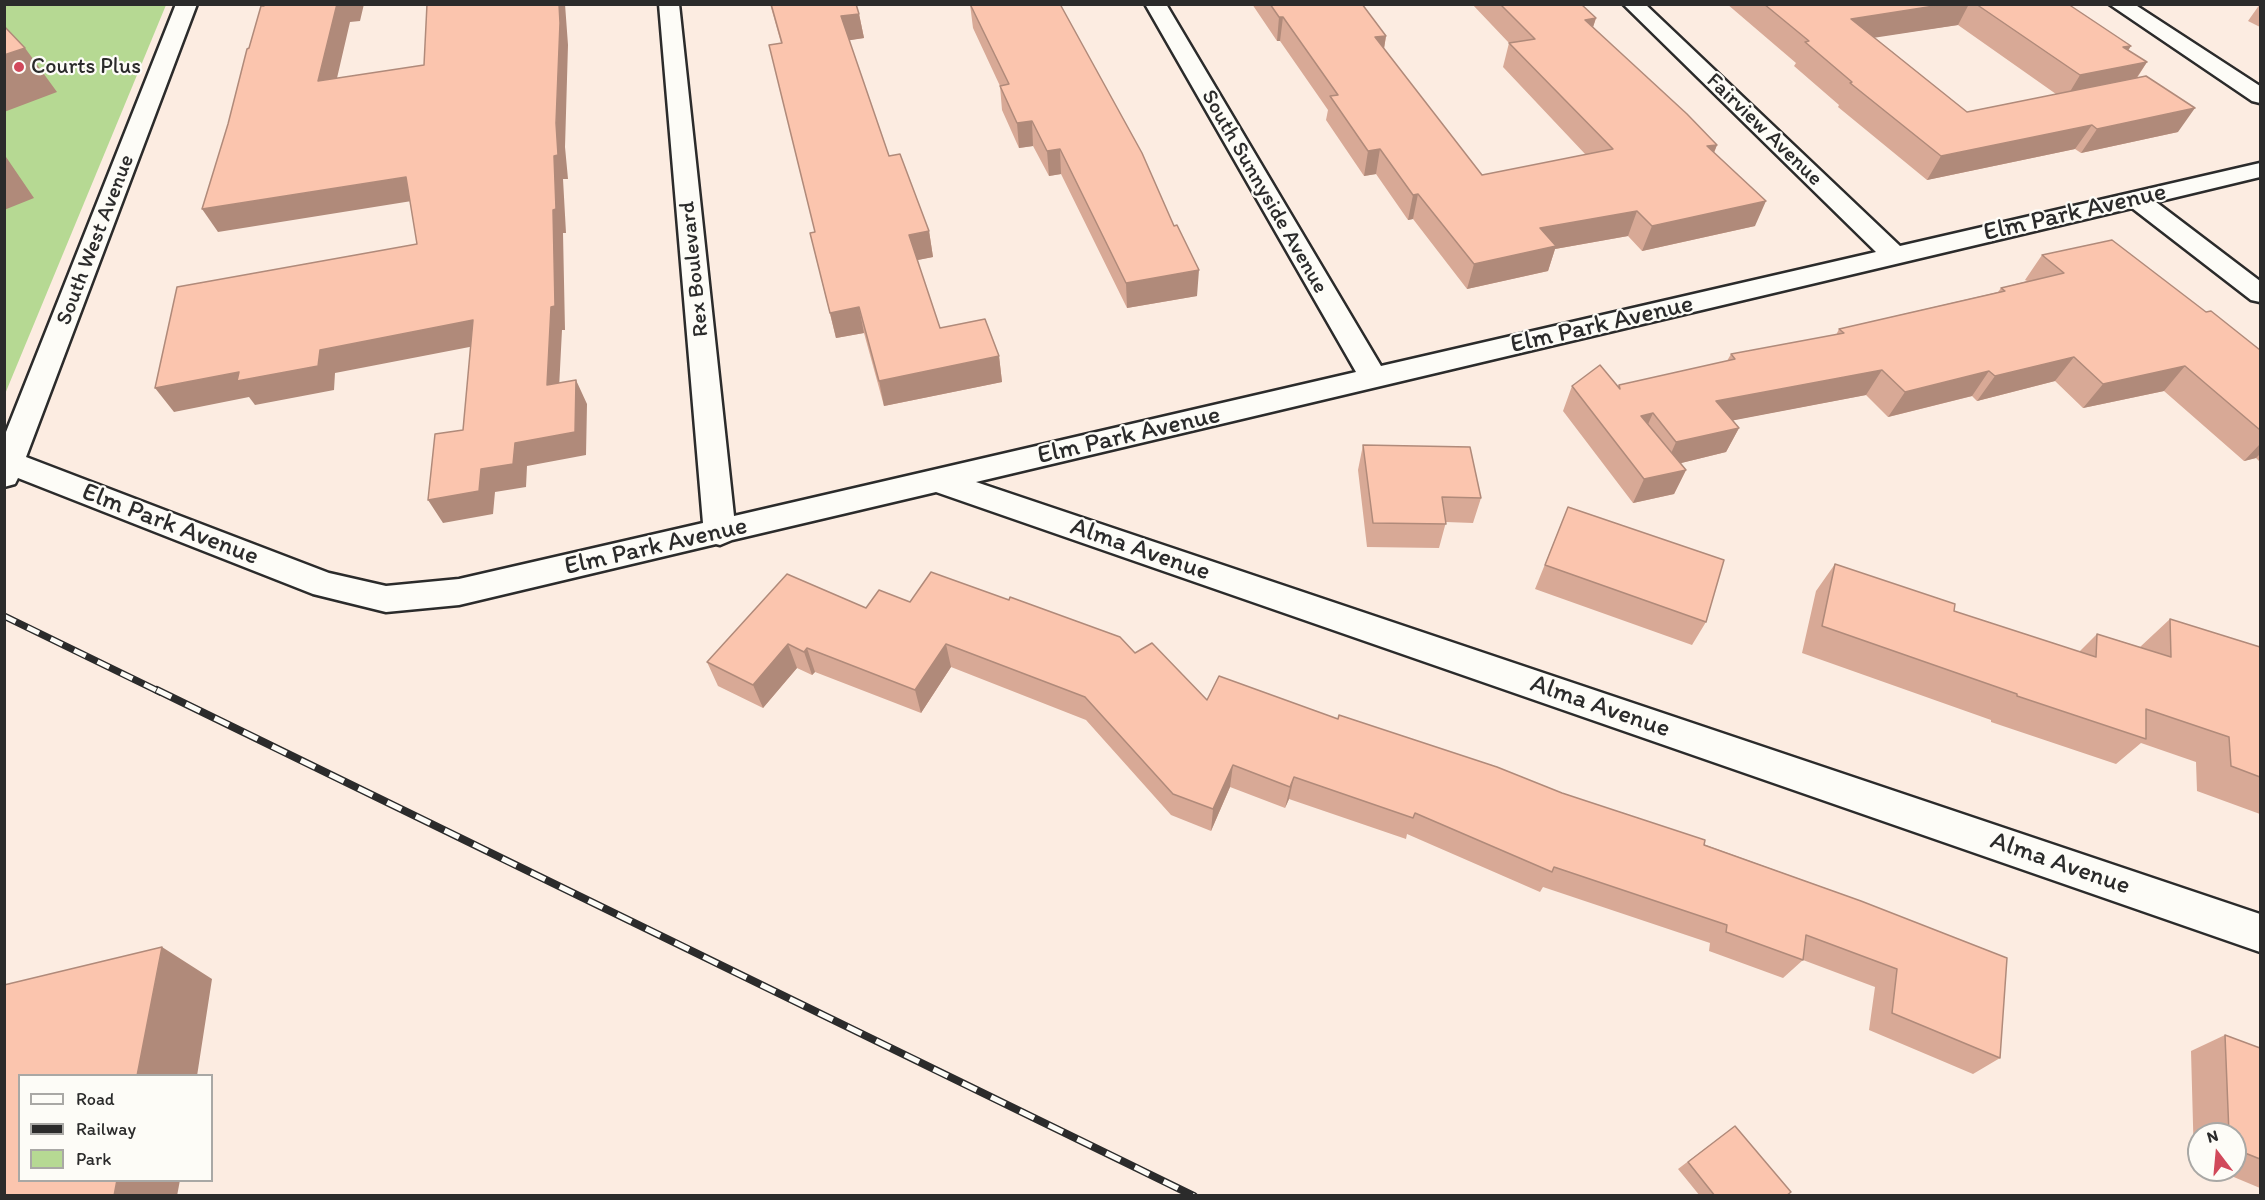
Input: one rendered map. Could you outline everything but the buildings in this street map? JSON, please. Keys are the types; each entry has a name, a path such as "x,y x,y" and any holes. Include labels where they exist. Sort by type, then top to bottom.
{"street":[{"name":"South West Avenue","path":"7,469 187,4"},
{"name":"Rex Boulevard","path":"669,4 720,533"},
{"name":"South Sunnyside Avenue","path":"1155,4 1374,379"},
{"name":"Fairview Avenue","path":"1633,4 1894,255"},
{"path":"2119,4 2260,96"},
{"name":"Elm Park Avenue","path":"7,469 325,585 386,599 459,592 720,533 2260,170"},
{"path":"2136,199 2260,294"},
{"name":"Alma Avenue","path":"939,481 2260,933"}],"green space":[{"path":"5,5 166,5 5,394"}],"railway":[{"path":"4,616 160,692"},
{"path":"157,690 1194,1196"}],"place":[{"name":"Courts Plus","path":"19,67"}]}
